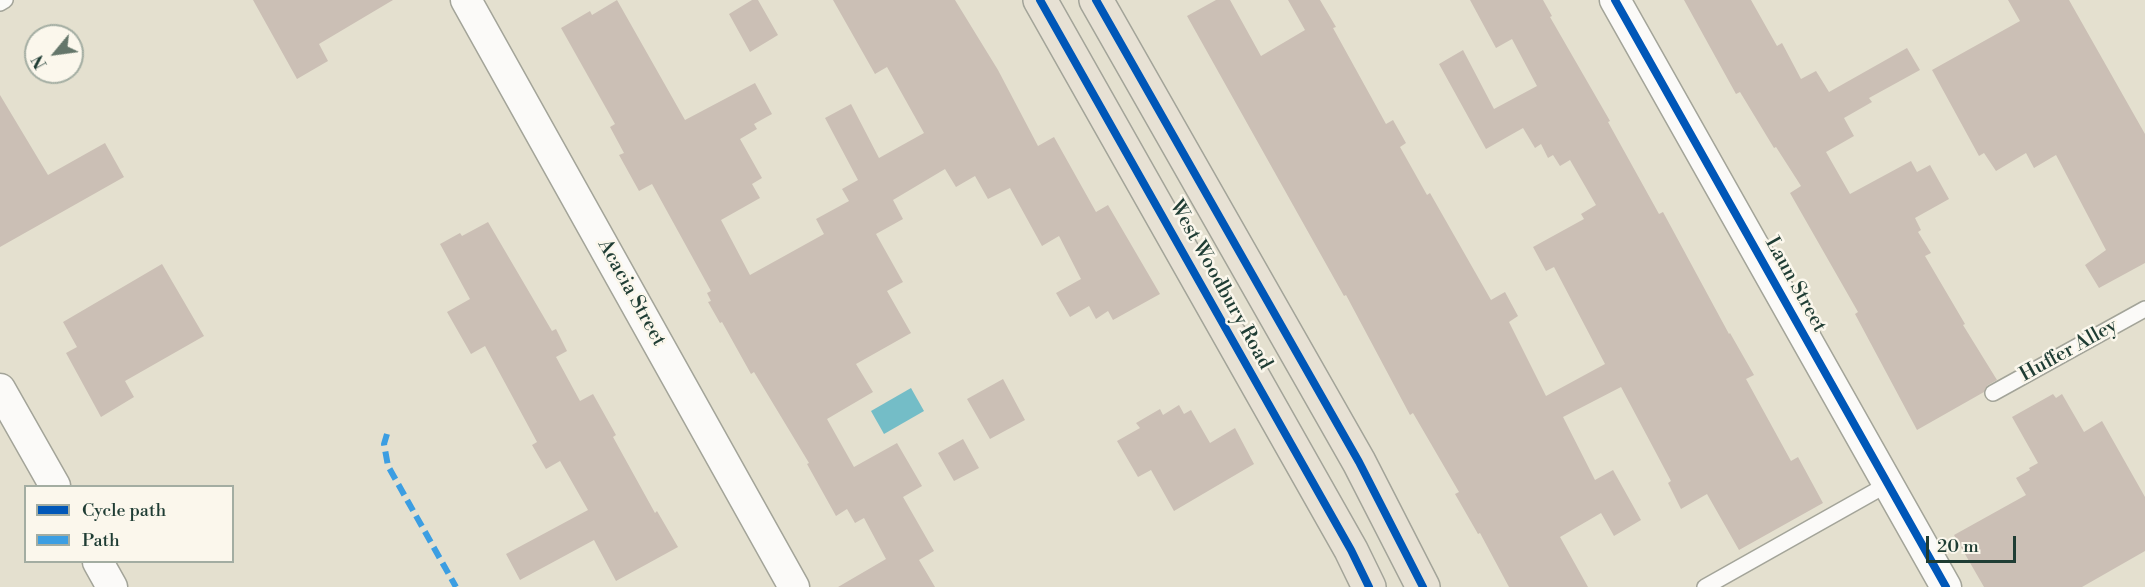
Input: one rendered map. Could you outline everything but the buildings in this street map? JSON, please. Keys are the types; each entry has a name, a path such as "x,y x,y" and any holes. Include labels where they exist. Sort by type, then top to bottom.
{"main road":[{"name":"West Woodbury Road","path":"1040,0 1370,587"},
{"name":"West Woodbury Road","path":"1096,0 1359,462 1402,542 1423,587"}],"street":[{"name":"Acacia Street","path":"466,0 794,587"},
{"name":"Laun Street","path":"1615,0 1946,587"},
{"path":"4,403 54,485"},
{"path":"99,563 112,587"}],"lane":[{"path":"0,3 5,0"},
{"name":"Huffer Alley","path":"1993,393 2145,309"},
{"path":"1705,587 1888,484"}],"water":[{"path":"911,388 924,411 884,434 871,411"}],"marked path":[{"path":"387,434 384,444 388,466 456,587"}],"cycle path":[{"path":"1040,0 1351,550 1369,587"},
{"path":"1096,0 1359,462 1423,587"},
{"path":"1615,0 1946,587"}]}
